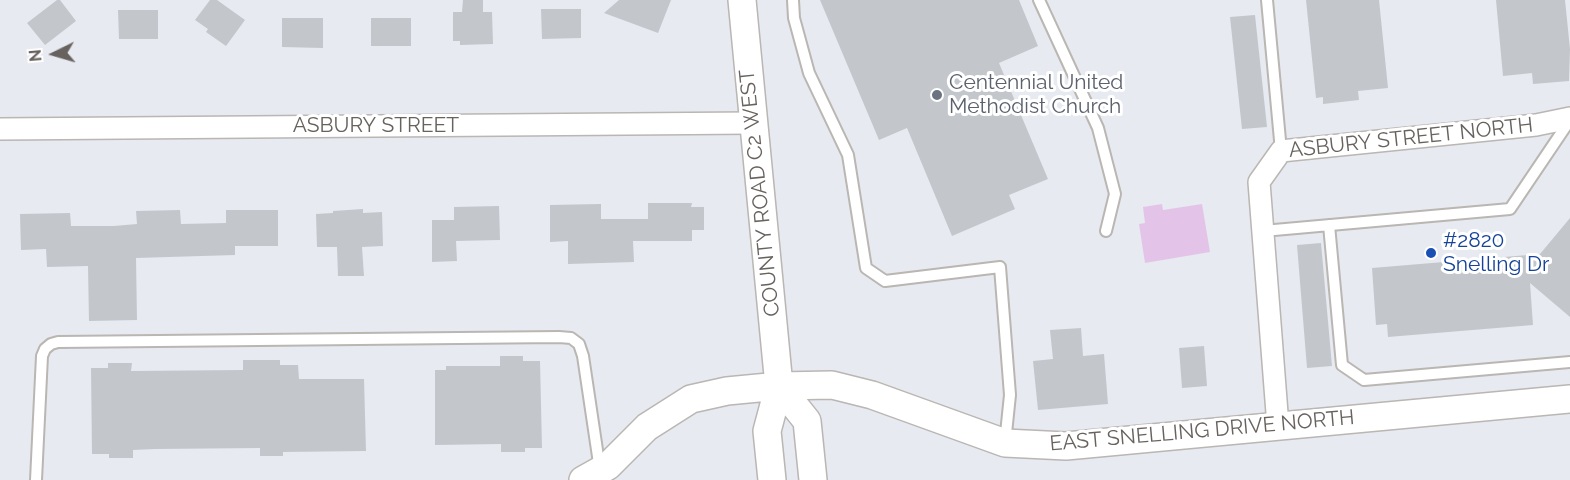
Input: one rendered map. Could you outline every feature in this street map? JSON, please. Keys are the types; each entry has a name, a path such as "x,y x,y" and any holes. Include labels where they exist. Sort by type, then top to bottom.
{"street":[{"name":"COUNTY ROAD C2 WEST","path":"742,0 779,386 767,431 772,480"},
{"name":"ASBURY STREET NORTH","path":"1278,426 1259,182 1281,151 1536,125 1570,119"},
{"name":"ASBURY STREET","path":"0,129 753,123"},
{"name":"EAST SNELLING DRIVE NORTH","path":"592,475 608,466 647,427 691,399 727,391 779,386 832,385 872,395 1005,443 1066,446 1570,399"},
{"path":"779,386 807,421 813,480"}],"lane":[{"path":"793,0 794,18 809,73 848,155 866,268 885,281 1000,267 1010,395 1005,443"},
{"path":"1039,0 1098,128 1115,194 1106,231"},
{"path":"1267,0 1281,151"},
{"path":"1263,231 1510,209 1570,119"},
{"path":"1329,225 1342,365 1364,380 1570,362"},
{"path":"36,480 42,356 45,349 58,342 559,337 571,338 579,344 583,356 592,475"}],"shaded area":[{"path":"1162,204 1163,210 1202,204 1210,252 1145,263 1139,224 1145,223 1143,207"}],"building":[{"path":"60,0 76,21 45,45 27,23"},
{"path":"210,0 217,0 245,20 226,46 206,32 208,29 195,20"},
{"path":"463,0 483,0 483,12 492,12 493,44 460,45 460,41 453,41 453,12 462,12"},
{"path":"619,0 671,0 658,33 604,13"},
{"name":"Centennial United Methodist Church","path":"820,0 1019,0 1038,46 999,63 1048,179 1009,195 1015,209 952,236 907,128 879,140"},
{"path":"1306,0 1379,0 1388,88 1358,91 1359,100 1323,104 1323,97 1316,98"},
{"path":"1496,0 1565,0 1570,49 1569,81 1533,84 1532,73 1503,76"},
{"path":"541,9 581,9 581,38 542,39"},
{"path":"118,10 158,10 158,39 119,39"},
{"path":"1255,15 1267,127 1242,129 1230,17"},
{"path":"282,18 323,18 323,48 282,47"},
{"path":"371,18 411,18 411,46 371,46"},
{"path":"648,203 692,203 691,207 704,207 704,230 692,230 692,241 633,241 634,262 568,264 568,241 550,242 550,205 601,204 601,219 648,219"},
{"path":"499,206 500,240 456,241 457,261 432,262 432,220 454,220 454,207"},
{"path":"363,209 363,213 382,212 383,246 362,247 364,276 338,276 337,247 317,247 316,214"},
{"path":"180,210 181,224 226,223 226,210 278,210 278,246 235,246 235,255 136,258 137,320 89,321 88,266 47,267 46,249 21,250 20,214 70,213 71,226 114,226 137,224 136,211"},
{"path":"1570,218 1570,317 1530,283 1533,325 1388,337 1387,324 1376,325 1372,268 1540,254"},
{"path":"1321,243 1332,366 1307,368 1297,245"},
{"path":"1081,328 1083,356 1104,354 1108,404 1038,410 1033,361 1053,359 1050,330"},
{"path":"1204,346 1207,386 1182,388 1179,348"},
{"path":"500,356 523,356 523,361 540,361 542,448 525,448 525,452 501,452 501,444 435,445 435,370 446,370 446,366 500,366"},
{"path":"243,360 280,360 280,365 298,365 299,379 364,379 366,451 283,452 283,456 260,456 260,448 155,449 133,450 133,458 109,458 109,454 92,454 91,368 108,368 108,363 132,363 131,371 243,370"}],"place":[{"name":"Centennial United Methodist Church","path":"937,95"},
{"name":"#2820 Snelling Dr","path":"1431,253"}]}
